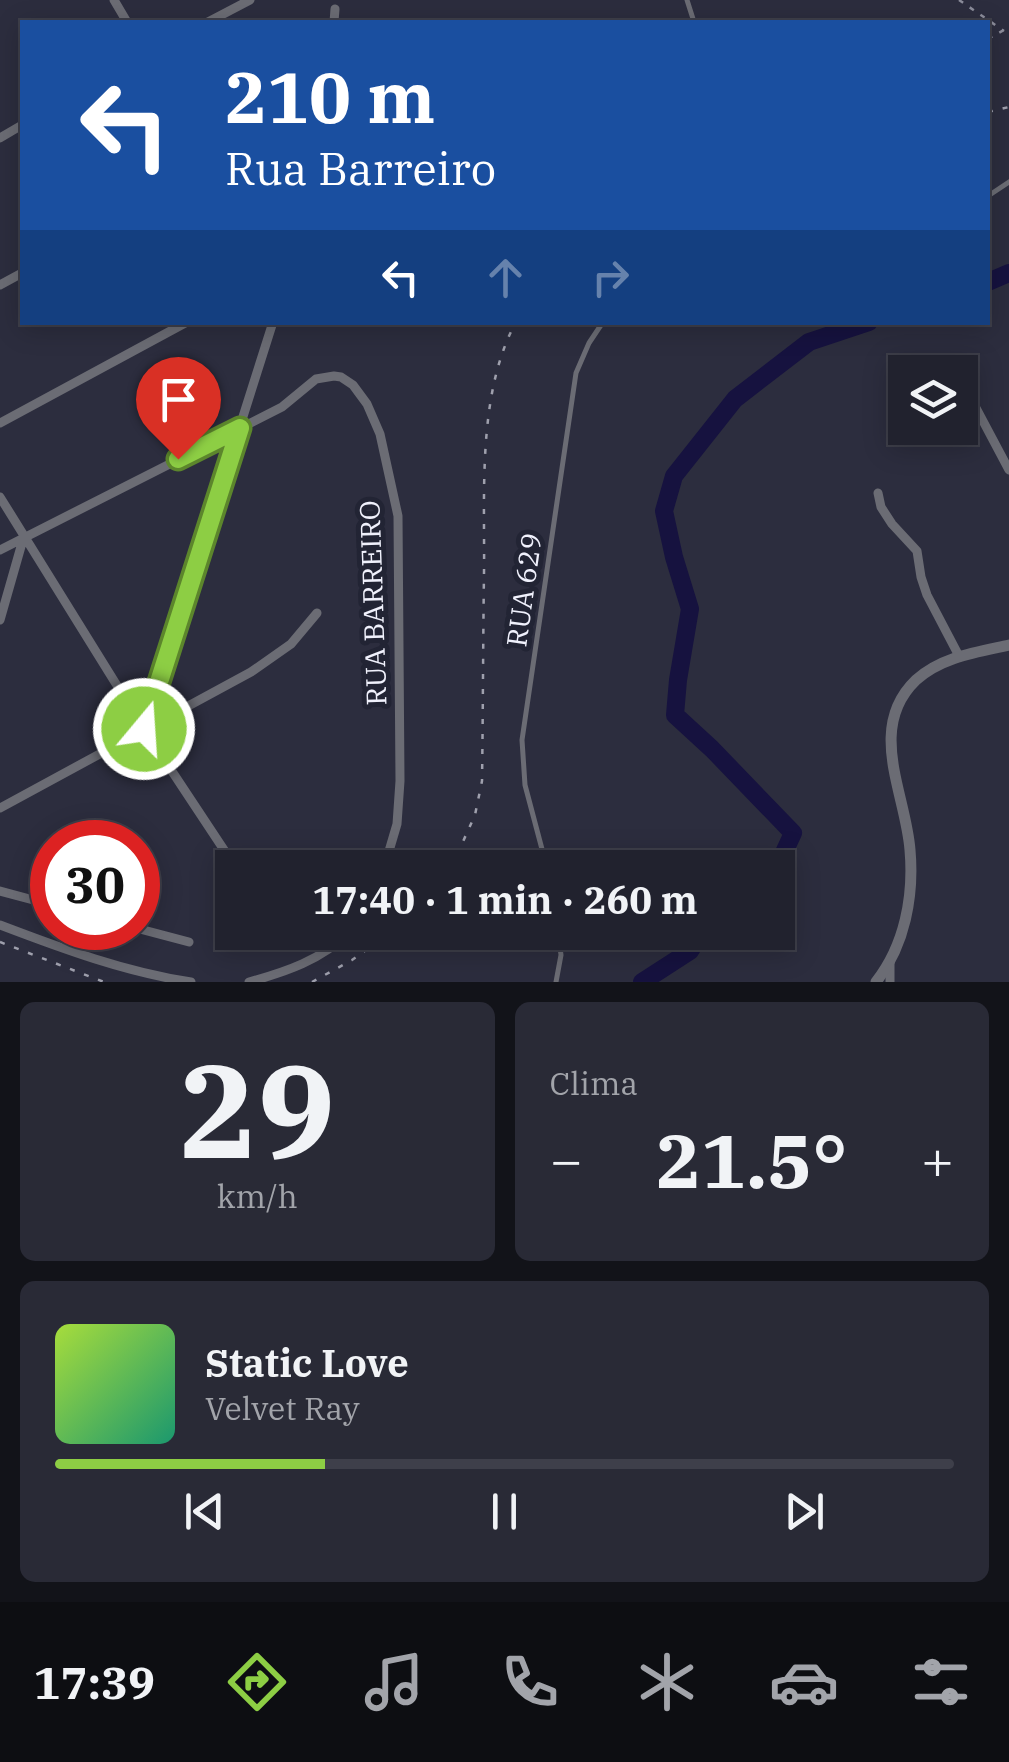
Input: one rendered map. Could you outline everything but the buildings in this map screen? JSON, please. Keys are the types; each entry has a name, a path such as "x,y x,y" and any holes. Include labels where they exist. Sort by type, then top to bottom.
{"street":[{"path":"212,20 250,0"},
{"path":"334,20 335,9"},
{"path":"0,423 181,325"},
{"path":"144,729 272,325"},
{"name":"RUA BARREIRO","path":"0,550 282,407 316,379 342,377 353,385 367,404 380,434 398,516 400,781 389,850"},
{"path":"978,412 1009,470"},
{"path":"878,492 892,524 917,551 927,595 958,656"},
{"path":"0,497 224,850"},
{"path":"0,620 24,536"},
{"path":"0,808 250,672 290,644 317,613"},
{"path":"876,982 901,938 911,867 890,742 897,707 916,680 958,656 1009,645"},
{"path":"0,891 30,899"},
{"path":"0,925 108,964 191,982"},
{"path":"160,934 189,942"},
{"path":"249,982 285,972 326,950"},
{"path":"890,962 890,982"}],"lane":[{"name":"RUA 629","path":"542,850 525,786 522,740 576,373 601,325"},
{"path":"556,982 560,950"}],"path":[{"path":"959,0 1007,29"}],"waterway":[{"path":"990,281 1009,273"},
{"path":"785,850 793,833 675,715 690,609 664,511 674,476 735,399 809,342 860,325"},
{"path":"642,982 691,950"}],"railway":[{"path":"990,112 1009,107"},
{"path":"459,850 475,815 482,781 484,478 489,412 503,350 515,325"},
{"path":"0,942 104,982"},
{"path":"312,982 366,950"}],"route":[{"path":"144,729 240,428 178,459"}]}
